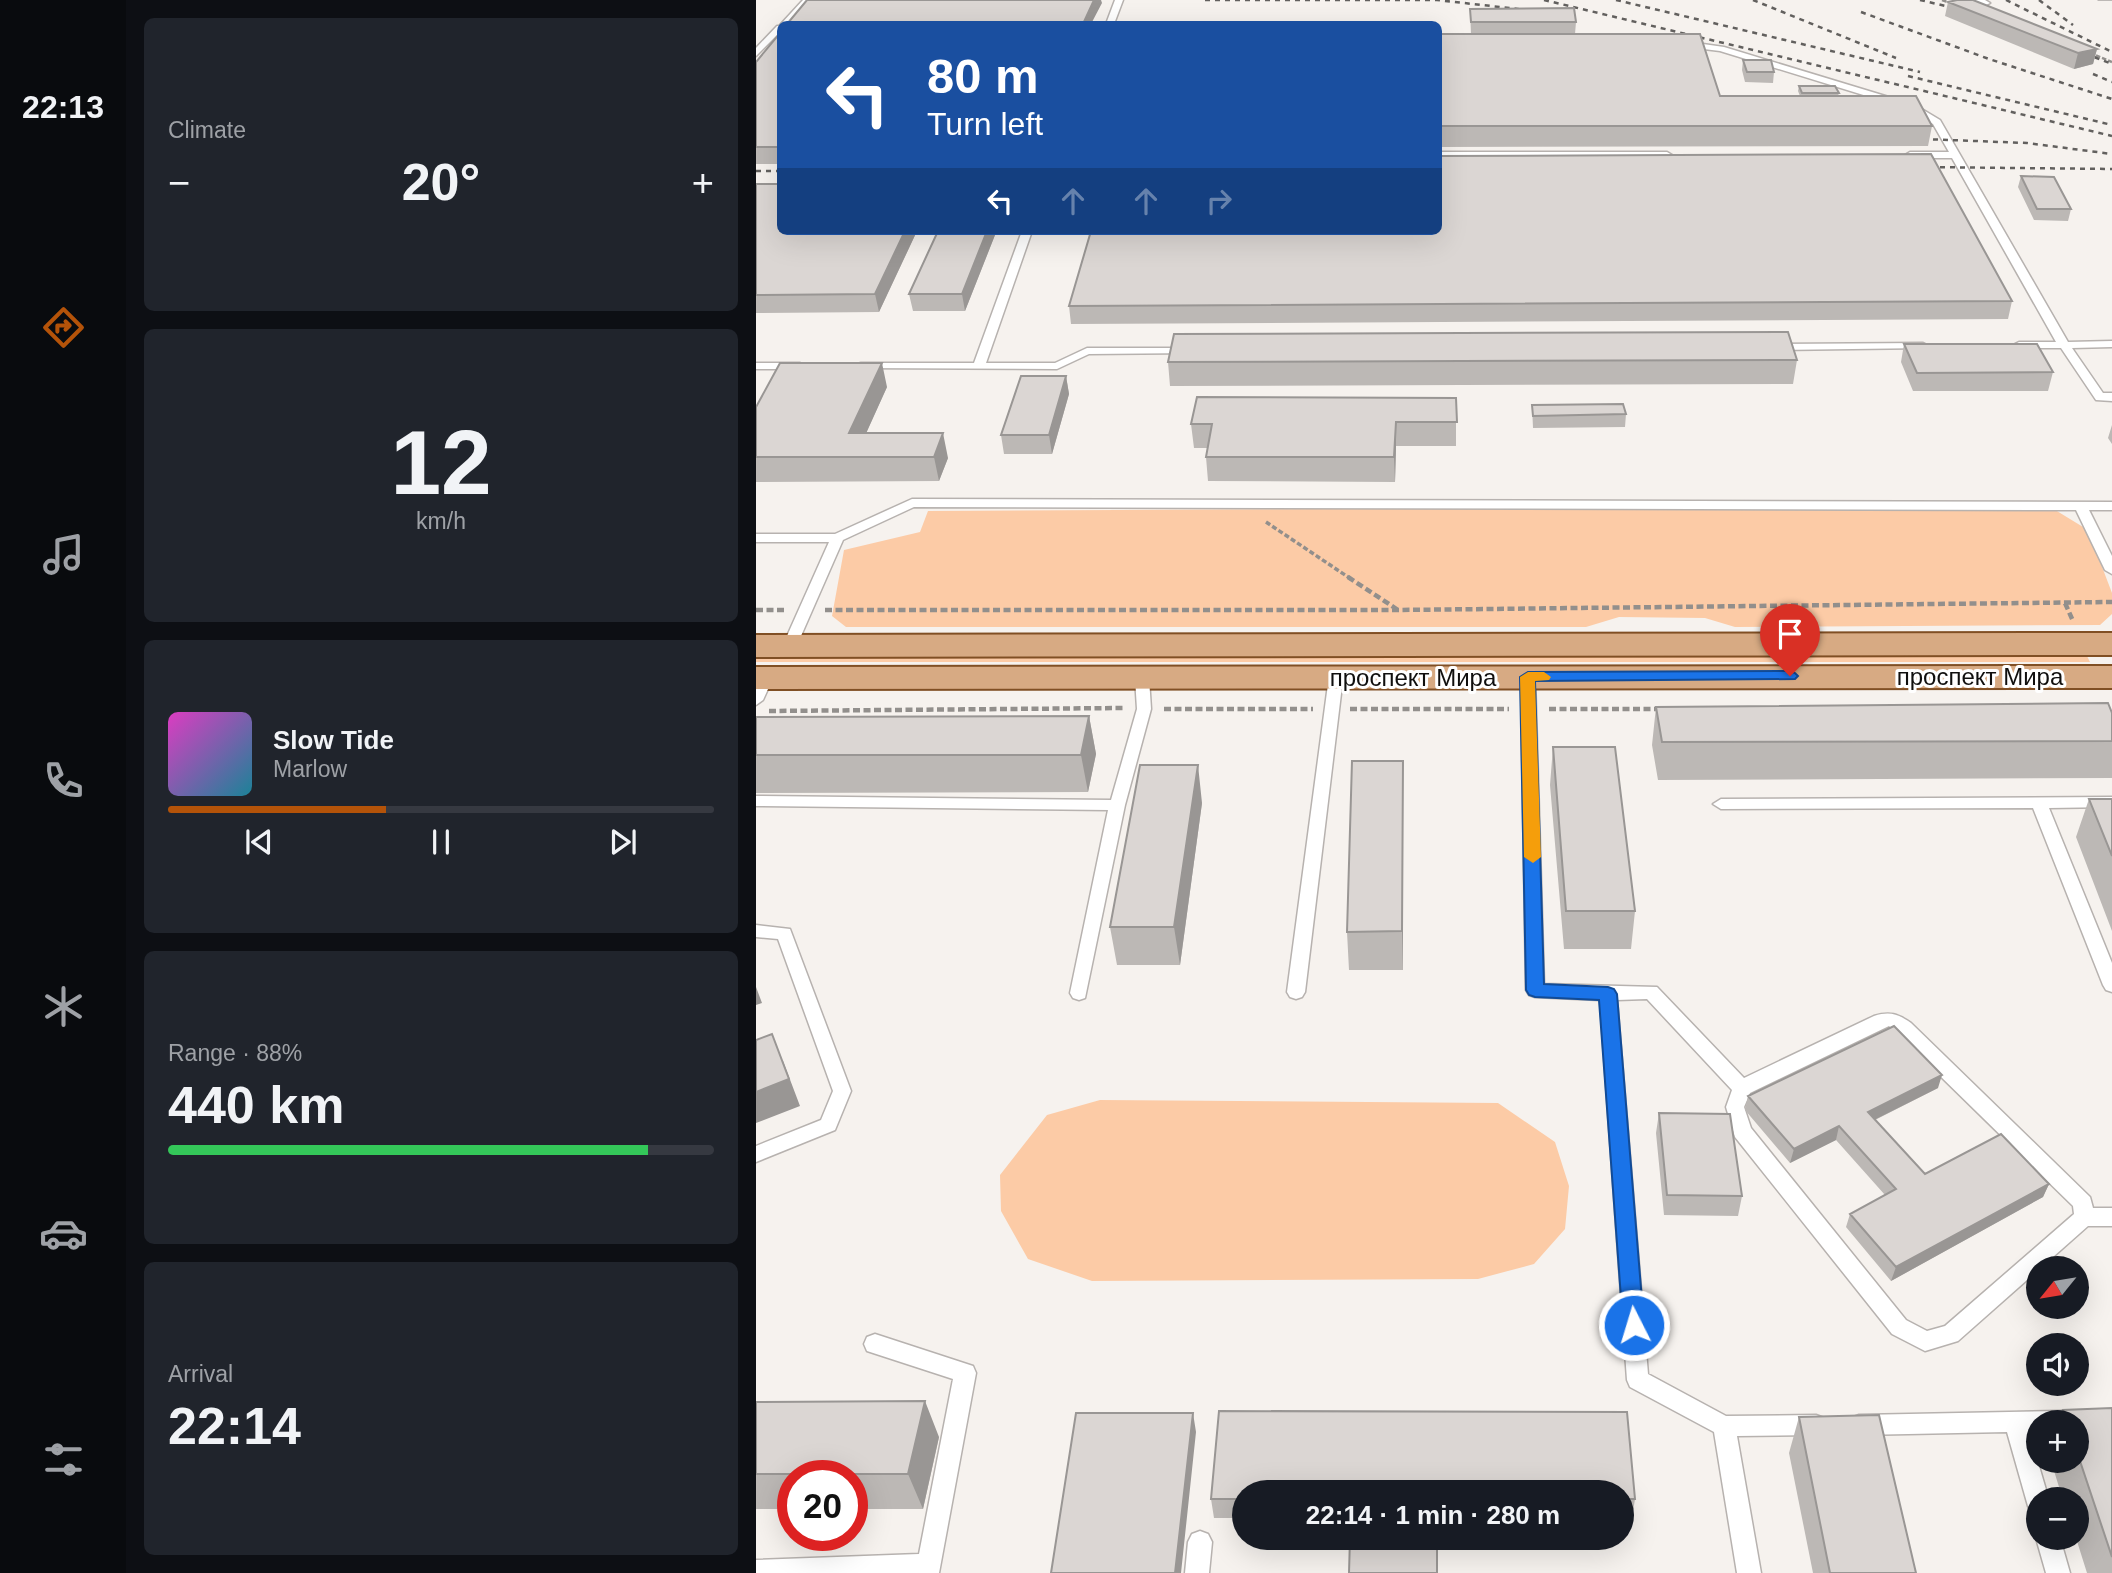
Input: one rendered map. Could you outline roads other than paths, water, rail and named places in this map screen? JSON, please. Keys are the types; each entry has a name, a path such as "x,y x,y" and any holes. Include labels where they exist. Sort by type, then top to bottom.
{"main road":[{"name":"проспект Мира","path":"760,683 790,645 2112,644"},
{"name":"проспект Мира","path":"760,683 1143,699 1529,698 2112,677"}],"lane":[{"path":"787,21 807,0"},
{"path":"1111,21 1119,0"},
{"path":"756,53 777,31"},
{"path":"1675,43 1721,49 1912,107 1937,122 2064,345 2100,397 2112,397"},
{"path":"1442,155 1676,155"},
{"path":"1899,155 1955,155"},
{"path":"979,365 1026,235"},
{"path":"2009,346 2112,344"},
{"path":"1757,347 1939,346"},
{"path":"853,366 1057,366 1087,351 1199,351"},
{"path":"756,366 812,366"},
{"path":"756,538 836,538 912,503 2112,506"},
{"path":"2080,505 2112,570"},
{"path":"790,645 836,538"},
{"path":"1296,992 1334,698"},
{"path":"1529,698 1535,990 1608,994 1651,992 1742,1088"},
{"path":"1079,993 1117,805 1144,709 1143,699"},
{"path":"756,801 1117,805"},
{"path":"2039,802 2112,985"},
{"path":"1721,804 2112,802"},
{"path":"756,931 784,933 842,1091 828,1125 756,1154"},
{"path":"1608,994 1638,1380 1724,1426 2112,1420"},
{"path":"2084,1217 2083,1203 1905,1028 1892,1019 1880,1021 1742,1088 1735,1107 1742,1130 1899,1327 1925,1341 1951,1334 2084,1217 2112,1217"},
{"path":"756,1572 928,1569 965,1373 875,1344"},
{"path":"2015,1423 2034,1487"},
{"path":"1724,1426 1749,1573"},
{"path":"1197,1573 1200,1542"},
{"path":"2052,1550 2059,1573"}],"railway":[{"path":"1205,0 1437,0 1545,12"},
{"path":"1544,0 2112,136"},
{"path":"1616,0 1920,72"},
{"path":"1753,0 1896,58"},
{"path":"1920,0 1967,11"},
{"path":"2006,0 2112,52"},
{"path":"2039,0 2073,25"},
{"path":"1861,12 1989,59 2112,99"},
{"path":"2076,50 2112,64"},
{"path":"2093,74 2112,82"},
{"path":"1908,76 2112,125"},
{"path":"1923,139 2027,143 2112,154"},
{"path":"1920,167 2112,169"},
{"path":"756,171 777,171"}]}
